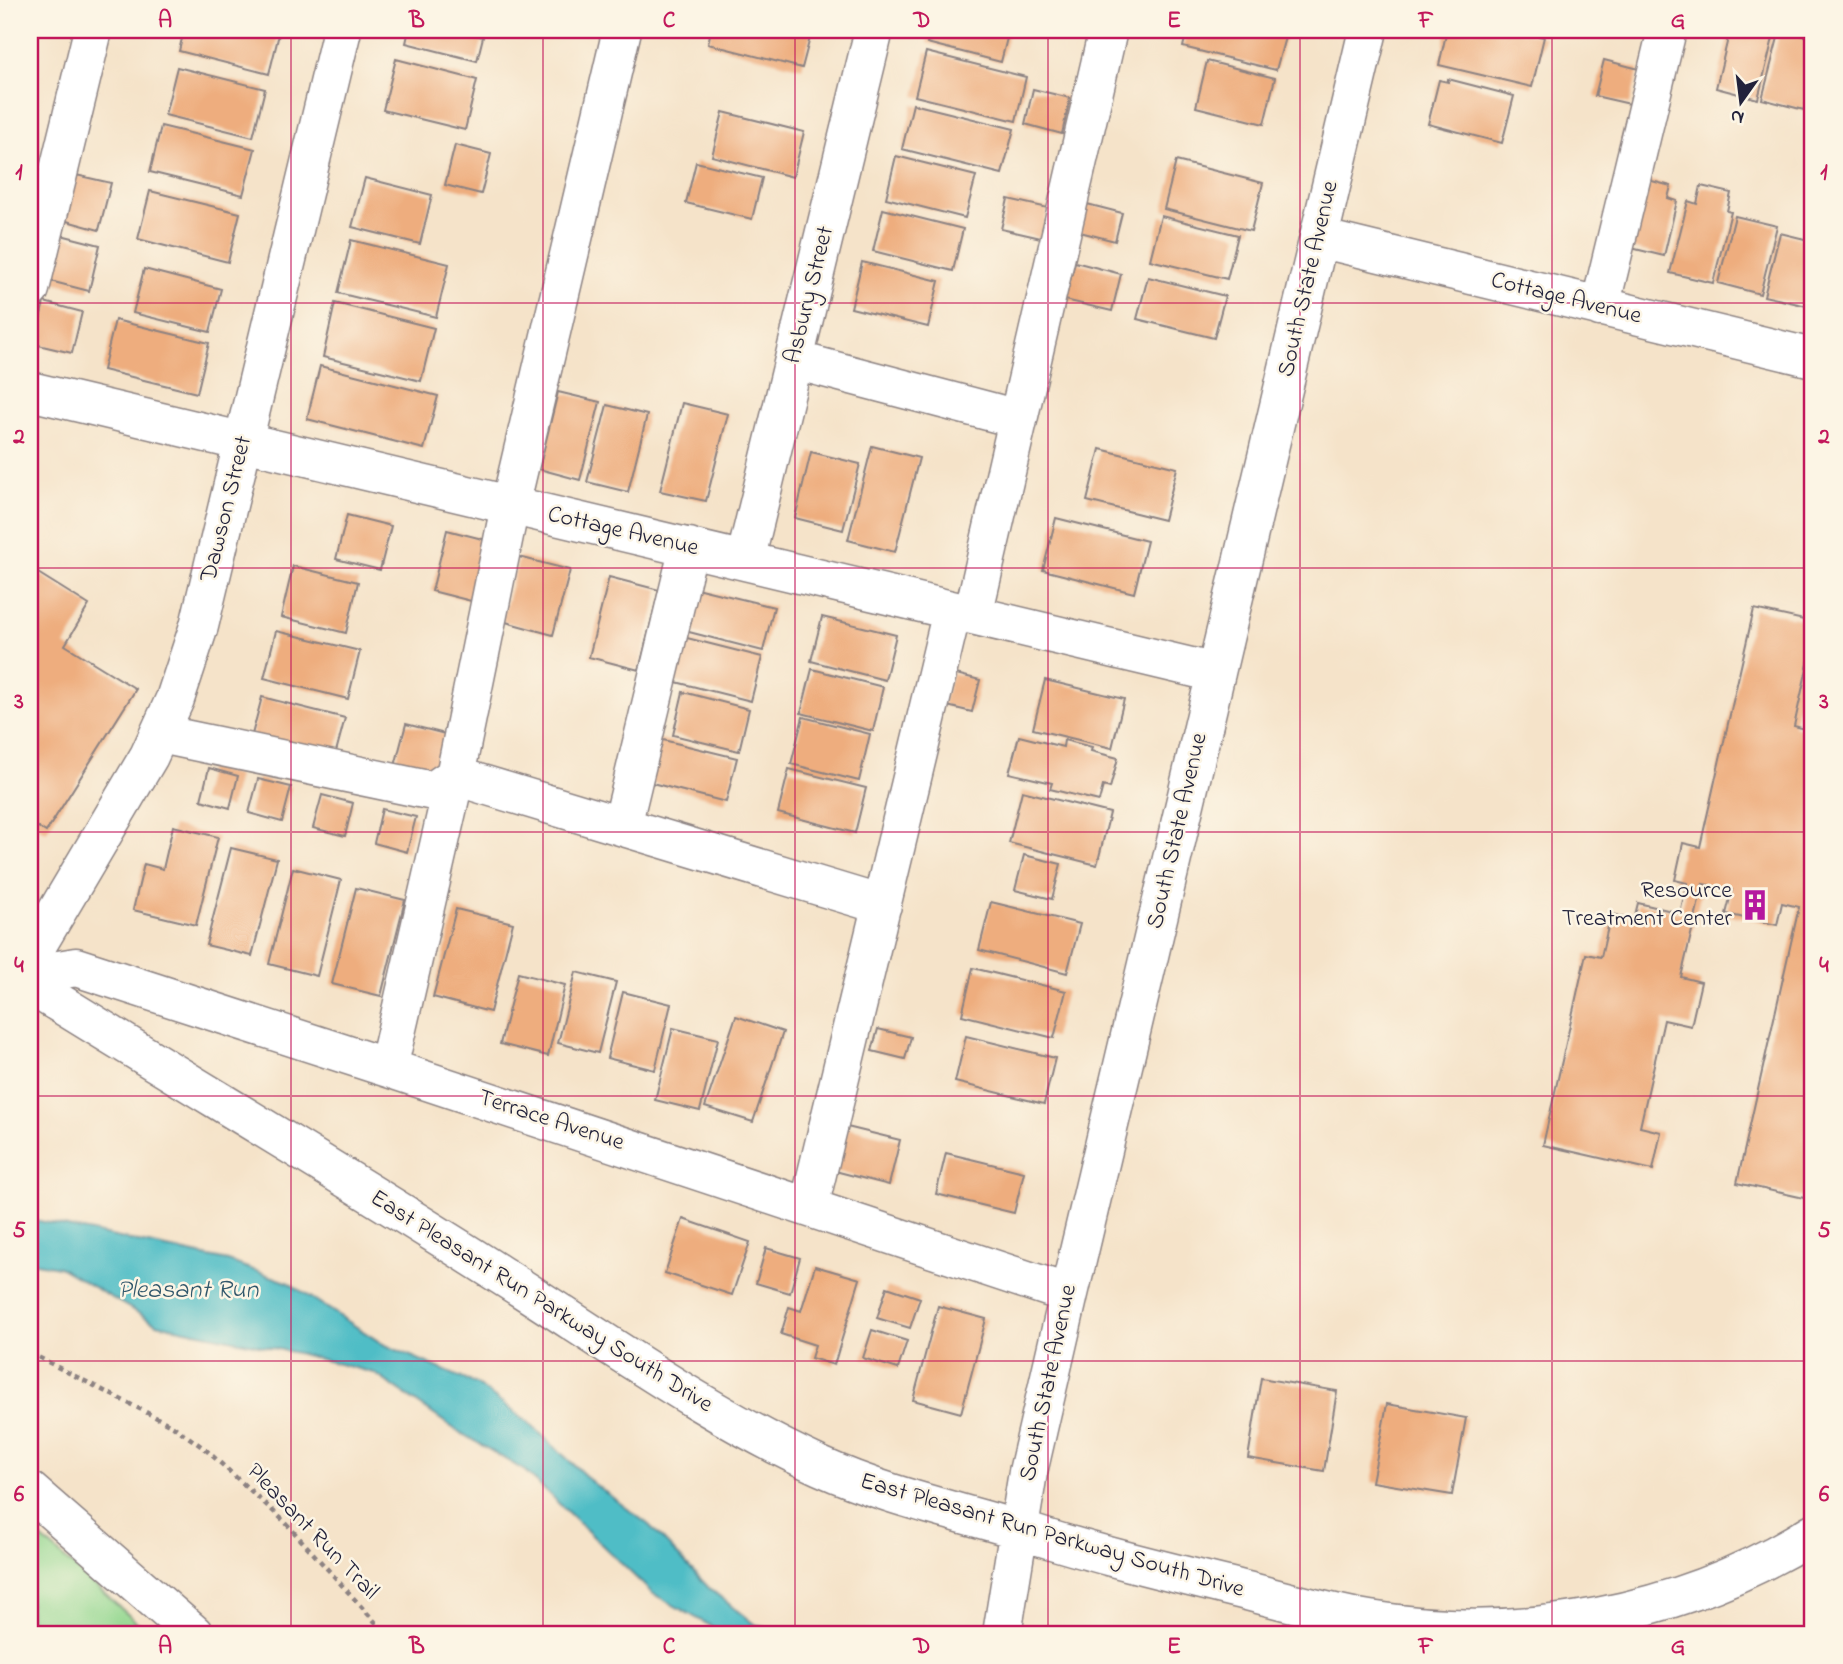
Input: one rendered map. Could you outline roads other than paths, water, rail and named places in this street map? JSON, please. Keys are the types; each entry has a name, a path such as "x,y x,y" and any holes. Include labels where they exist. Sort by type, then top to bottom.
{"street":[{"path":"30,289 93,30"},
{"name":"Dawson Street","path":"30,957 141,772 182,679 199,626 342,30"},
{"path":"388,1068 455,776 510,506 622,30"},
{"name":"Asbury Street","path":"746,561 874,30"},
{"path":"809,1207 882,905 1018,419 1108,30"},
{"name":"South State Avenue","path":"1002,1634 1028,1472 1368,30"},
{"path":"1600,307 1667,30"},
{"name":"Cottage Avenue","path":"1318,238 1813,358"},
{"path":"794,360 1018,419"},
{"name":"Cottage Avenue","path":"30,391 1216,673"},
{"path":"622,826 689,547"},
{"path":"160,734 433,791 455,776"},
{"path":"455,776 882,905"},
{"name":"Terrace Avenue","path":"30,975 76,967 1069,1294"},
{"name":"East Pleasant Run Parkway South Drive","path":"30,985 748,1430 846,1478 934,1506 1099,1554 1349,1616 1453,1629 1573,1622 1637,1609 1731,1578 1775,1557 1813,1533"},
{"path":"30,1491 194,1634"}],"water":[{"name":"Pleasant Run","path":"30,1219 228,1261 287,1282 383,1344 476,1384 528,1422 593,1483 649,1525 709,1588 754,1624 781,1634 725,1634 652,1593 525,1471 456,1430 374,1373 297,1353 157,1324 59,1267 30,1262"}],"place":[{"name":"Resource Treatment Center","path":"1755,905"}]}
